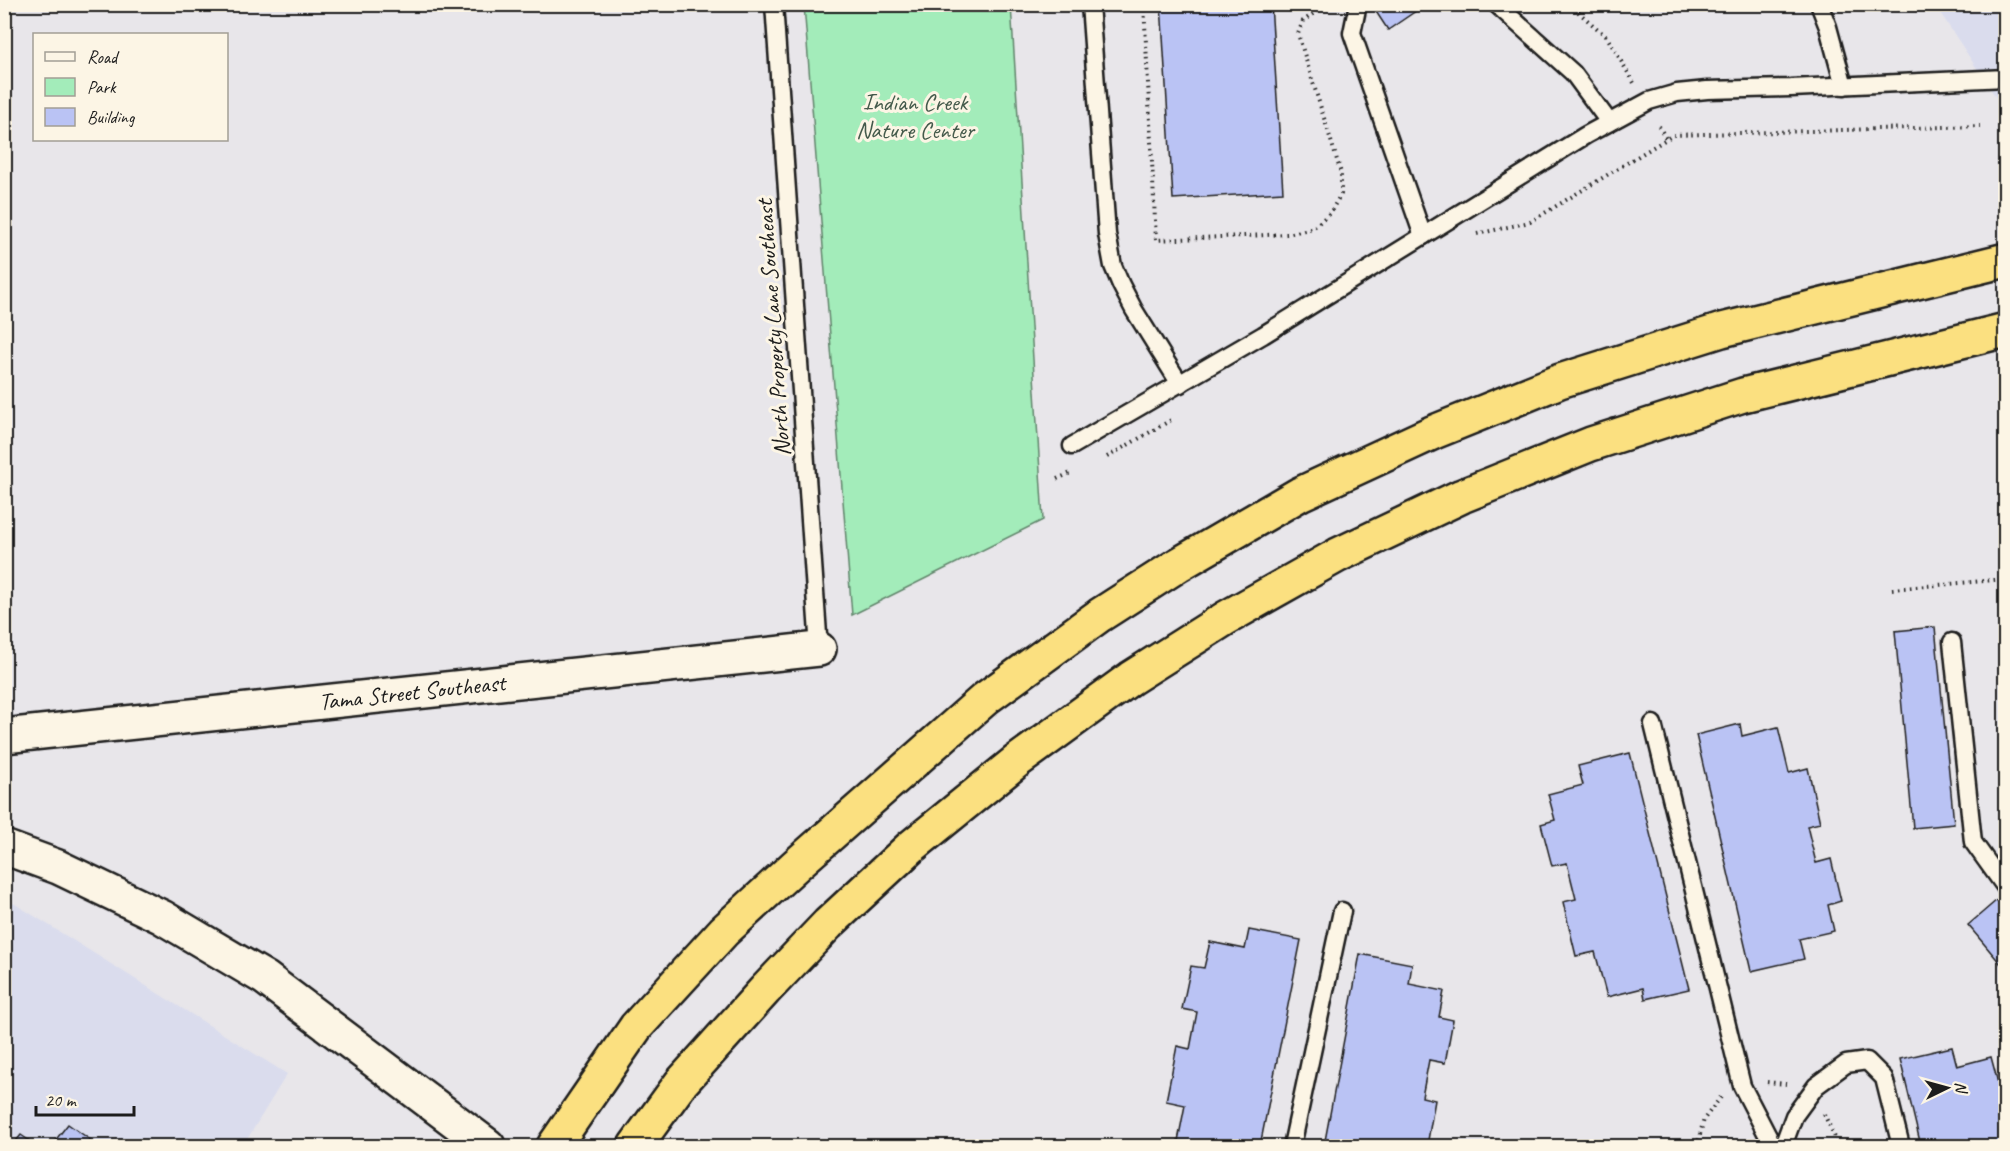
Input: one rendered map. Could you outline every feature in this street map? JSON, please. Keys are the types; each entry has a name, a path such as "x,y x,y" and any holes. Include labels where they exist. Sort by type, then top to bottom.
{"highway":[{"path":"554,1146 636,1028 724,932 788,872 986,698 1100,615 1178,565 1300,494 1434,432 1560,381 1722,330 2006,260"},
{"path":"635,1146 681,1083 765,990 828,924 911,846 1017,761 1131,678 1226,618 1338,555 1462,496 1591,444 1743,396 2006,330"}],"street":[{"name":"Tama Street Southeast","path":"4,736 819,649"},
{"path":"4,847 58,867 162,916 265,978 488,1146"}],"lane":[{"name":"North Property Lane Southeast","path":"774,4 819,649"},
{"path":"1090,4 1107,234 1113,266 1134,310 1180,384"},
{"path":"1358,4 1352,33 1423,236"},
{"path":"1496,4 1573,73 1610,122"},
{"path":"1819,4 1828,27 1844,86"},
{"path":"1072,446 1180,384 1586,135 1649,101 1677,93 1707,90 2006,78"},
{"path":"1952,642 1973,842 2006,888"},
{"path":"1653,724 1743,1086 1773,1146"},
{"path":"1292,1146 1342,911"},
{"path":"1782,1146 1794,1116 1815,1086 1846,1064 1867,1061 1884,1078 1901,1146"}],"path":[{"path":"1144,4 1156,240 1288,234 1313,228 1330,213 1341,194 1341,172 1298,34 1303,21 1328,4"},
{"path":"1569,4 1607,37 1634,84"},
{"path":"1659,126 1666,139"},
{"path":"1470,239 1480,233 1530,222 1673,135 1980,126"},
{"path":"1098,461 1118,452 1176,417"},
{"path":"1057,479 1077,470"},
{"path":"1892,589 2006,579"}],"shaded area":[{"path":"1935,5 2005,5 2005,111"},
{"path":"5,900 15,904 287,1074 243,1146 5,1146"}],"green space":[{"name":"Indian Creek Nature Center","path":"804,5 1011,5 1043,520 852,615"}],"building":[{"path":"1161,4 1271,4 1283,192 1173,199"},
{"path":"1371,4 1426,4 1388,30"},
{"path":"2002,622 2006,622 2006,659"},
{"path":"1935,627 1954,824 1913,828 1895,631"},
{"path":"1740,724 1742,736 1778,727 1789,773 1808,768 1820,823 1807,826 1816,863 1831,859 1841,901 1828,905 1834,931 1799,939 1804,959 1751,971 1696,735"},
{"path":"1630,753 1689,989 1645,999 1643,988 1607,997 1595,952 1576,956 1563,902 1576,899 1567,863 1552,866 1541,824 1555,820 1548,794 1583,785 1578,766"},
{"path":"1997,900 2006,910 2006,970 1968,925"},
{"path":"1249,930 1301,940 1260,1146 1177,1146 1185,1105 1166,1101 1177,1046 1190,1049 1197,1012 1182,1009 1191,966 1204,968 1210,942 1245,949"},
{"path":"1360,954 1412,964 1409,984 1444,991 1439,1017 1453,1020 1445,1063 1429,1060 1422,1097 1435,1100 1427,1146 1324,1146"},
{"path":"1952,1047 1957,1066 1991,1057 1998,1083 2006,1081 2006,1146 1921,1146 1900,1059"},
{"path":"68,1124 99,1146 51,1146"},
{"path":"21,1135 37,1146 12,1146"}]}
